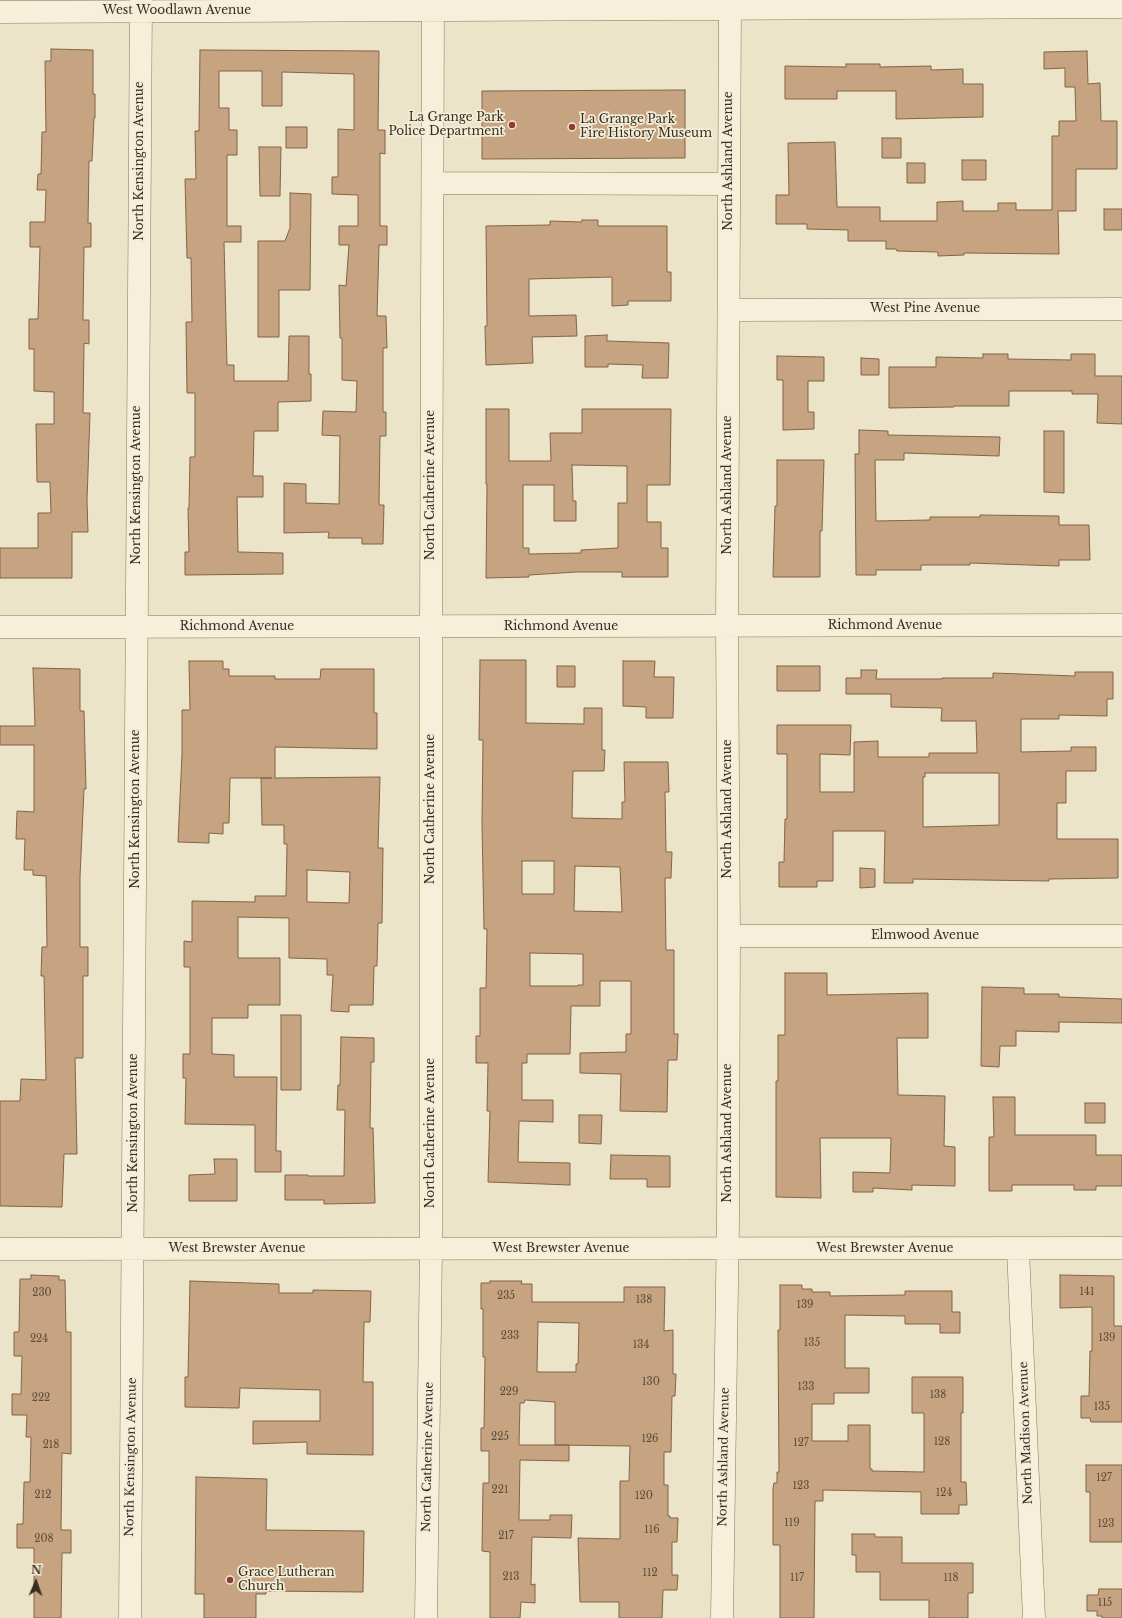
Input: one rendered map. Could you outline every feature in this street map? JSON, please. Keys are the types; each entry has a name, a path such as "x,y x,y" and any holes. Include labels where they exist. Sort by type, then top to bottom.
{"street":[{"name":"West Woodlawn Avenue","path":"0,12 141,5 730,5 1122,7"},
{"name":"North Kensington Avenue","path":"130,1618 141,5"},
{"name":"North Catherine Avenue","path":"426,1618 431,1249 433,5"},
{"name":"North Ashland Avenue","path":"722,1618 728,1248 729,936 727,626 730,5"},
{"path":"432,182 729,184"},
{"name":"West Pine Avenue","path":"729,310 1122,308"},
{"name":"Richmond Avenue","path":"0,627 431,628 1122,625"},
{"name":"Elmwood Avenue","path":"729,936 1122,936"},
{"name":"West Brewster Avenue","path":"0,1249 1122,1248"},
{"name":"North Madison Avenue","path":"1018,1249 1034,1618"}],"building":[{"path":"51,49 93,50 93,94 95,94 95,118 92,161 89,161 88,223 91,223 91,247 84,247 83,320 89,320 89,344 84,343 83,413 90,413 87,501 88,532 72,532 72,578 0,578 0,548 38,548 38,513 51,513 50,482 37,482 36,424 54,424 54,392 34,391 34,349 29,349 29,319 38,319 40,247 30,247 30,222 45,222 46,190 37,190 38,174 41,174 42,132 46,132 45,61 51,61"},
{"path":"200,50 379,51 378,130 385,130 385,154 380,153 380,226 387,226 387,245 379,245 377,316 386,316 387,348 383,348 383,412 386,412 386,436 380,436 379,505 384,505 383,544 362,544 362,538 328,538 329,532 284,533 284,483 306,484 306,503 339,504 340,436 322,435 323,411 356,412 357,381 342,380 342,338 340,338 339,285 346,286 349,245 339,245 339,226 358,226 358,195 332,194 332,177 338,177 338,129 354,130 354,74 282,72 282,106 262,106 262,71 219,71 219,108 229,108 229,130 237,130 237,155 227,155 227,226 241,226 241,242 224,242 227,365 234,365 234,381 288,381 289,336 309,336 311,401 278,402 278,431 254,431 253,476 263,476 263,497 237,497 238,552 283,553 283,574 185,575 185,552 189,552 188,508 190,457 195,457 195,393 187,393 186,322 192,322 191,258 187,258 185,179 196,179 195,131 199,131"},
{"path":"1087,51 1088,84 1100,83 1101,121 1117,121 1117,169 1076,169 1076,211 1058,211 1059,254 964,253 964,255 938,256 938,252 897,251 896,249 886,249 886,241 848,241 848,230 807,229 807,224 776,224 776,195 789,195 788,143 835,142 837,207 880,207 880,221 937,221 937,202 963,201 963,211 998,211 998,203 1016,203 1016,210 1052,210 1052,136 1059,136 1059,121 1076,121 1075,87 1065,87 1065,68 1044,69 1044,52"},
{"path":"846,64 880,64 880,67 931,66 931,70 963,69 963,84 983,84 983,117 896,119 896,91 837,91 837,99 785,99 785,66 846,67"},
{"path":"685,90 685,158 482,159 482,91"},
{"path":"286,127 307,127 307,148 286,148"},
{"path":"882,138 901,138 901,158 882,158"},
{"path":"259,147 281,147 280,196 260,196"},
{"path":"962,160 986,160 986,180 962,180"},
{"path":"907,163 925,163 925,183 907,183"},
{"path":"290,193 311,194 310,290 279,290 279,337 258,337 258,241 285,241 290,228"},
{"path":"1104,209 1122,209 1122,230 1104,230"},
{"path":"582,220 598,220 598,226 667,226 667,272 671,272 671,301 628,301 628,305 612,306 612,277 529,279 529,316 576,315 577,336 532,337 533,363 486,365 486,226 550,225 550,221 582,222"},
{"path":"607,335 607,341 669,343 668,378 642,378 643,365 608,364 608,367 585,367 585,336"},
{"path":"983,354 1008,354 1008,359 1071,360 1071,354 1095,354 1095,376 1122,376 1122,424 1097,423 1098,394 1072,394 1072,391 1009,391 1009,406 889,408 889,367 936,367 936,357 983,358"},
{"path":"777,356 824,357 824,381 808,381 808,412 814,412 814,429 783,430 783,380 777,380"},
{"path":"861,358 879,359 879,375 861,375"},
{"path":"486,409 509,409 509,461 551,461 550,433 582,433 582,409 671,409 670,485 647,485 647,522 661,522 661,548 668,548 668,577 622,577 622,572 576,572 529,575 529,577 486,578","holes":["572,465 627,466 627,503 618,503 618,548 581,550 581,553 529,554 529,548 523,548 523,485 554,485 554,521 576,521 576,501 573,501"]},
{"path":"859,430 888,431 888,435 1000,437 999,456 904,453 904,460 875,460 876,521 930,520 930,517 980,517 980,515 1059,516 1059,525 1089,525 1090,560 1059,560 1059,566 970,563 970,565 921,565 921,570 876,570 876,575 856,575 855,454 859,454"},
{"path":"1044,431 1064,431 1064,493 1044,492"},
{"path":"777,460 824,460 822,531 820,531 820,577 773,577 775,506 777,506"},
{"path":"480,660 526,660 526,723 584,724 584,708 602,708 602,750 605,750 604,771 573,771 572,818 622,819 622,802 625,802 624,762 668,762 669,792 665,792 666,852 672,852 671,878 665,878 666,950 674,950 674,1034 678,1034 677,1060 668,1060 667,1112 620,1111 621,1074 580,1073 580,1053 626,1052 626,1034 631,1034 631,981 600,981 600,1006 571,1006 570,1054 527,1054 527,1063 522,1063 522,1100 553,1100 553,1122 519,1121 518,1162 570,1163 570,1185 488,1182 490,1111 487,1111 488,1063 476,1063 476,1036 480,1036 480,988 486,988 487,929 484,929 482,824 483,740 479,740","holes":["522,861 554,861 554,894 522,894","575,866 620,867 622,912 574,911","530,953 583,954 583,985 530,986"]},
{"path":"189,661 223,661 223,669 229,669 229,676 275,676 275,679 320,679 321,669 374,669 374,713 377,713 377,749 275,747 275,778 380,777 378,848 383,848 382,923 378,923 377,966 374,966 373,1005 349,1005 349,1012 331,1011 333,975 327,975 327,959 289,958 289,918 238,917 238,958 280,958 280,1005 248,1005 248,1018 212,1018 212,1054 234,1055 234,1077 277,1077 276,1151 281,1151 281,1172 255,1172 255,1125 185,1124 186,1078 183,1078 183,1054 190,1054 190,967 184,967 184,941 192,942 192,901 255,902 255,896 286,896 287,844 284,844 284,825 262,825 261,778 230,778 229,823 223,823 223,834 209,833 209,843 178,842 182,754 182,710 190,710","holes":["307,870 350,872 349,903 307,902"]},
{"path":"623,661 655,661 654,677 674,677 673,718 646,718 646,707 623,706"},
{"path":"557,666 575,666 575,687 557,687"},
{"path":"777,666 820,666 820,691 777,691"},
{"path":"33,668 80,669 80,711 84,711 86,789 84,789 80,877 80,947 88,947 88,976 83,976 83,1058 75,1058 77,1154 64,1154 62,1207 0,1206 0,1101 20,1101 21,1079 46,1080 44,976 41,976 42,947 47,947 46,876 33,875 33,870 24,870 25,839 16,839 17,811 34,812 34,745 0,745 0,726 35,726"},
{"path":"861,670 877,670 876,679 993,678 993,673 1075,676 1075,672 1113,672 1113,699 1107,699 1107,716 1059,715 1059,719 1021,719 1021,752 1071,751 1071,747 1096,747 1096,771 1066,771 1066,803 1057,803 1057,839 1118,839 1118,878 1049,879 1049,881 913,879 913,883 884,883 885,831 833,831 833,881 817,881 817,887 779,887 779,862 784,862 785,819 787,819 787,754 777,754 777,725 851,725 850,755 820,754 820,792 854,792 854,742 878,741 878,757 929,757 929,753 977,753 976,721 941,721 942,708 891,707 891,694 846,694 846,678 861,678","holes":["925,773 999,773 999,825 923,827 923,777 925,777"]},
{"path":"860,868 875,869 875,887 860,888"},
{"path":"785,973 827,973 827,995 928,993 928,1038 897,1038 898,1095 945,1096 944,1146 955,1147 955,1186 912,1185 912,1190 873,1188 873,1192 853,1192 853,1172 890,1173 891,1138 820,1138 821,1198 776,1197 776,1081 778,1081 778,1035 785,1035"},
{"path":"982,987 1024,988 1024,994 1059,994 1059,997 1122,999 1122,1023 1059,1022 1059,1032 1016,1031 1016,1046 1000,1046 999,1067 981,1066"},
{"path":"281,1015 301,1015 301,1090 281,1090"},
{"path":"341,1037 374,1038 374,1062 371,1062 370,1128 373,1128 375,1203 324,1204 324,1200 285,1200 285,1175 344,1176 345,1110 337,1110 338,1085 340,1085"},
{"path":"993,1097 1015,1097 1015,1135 1096,1135 1096,1155 1122,1155 1122,1186 1096,1186 1096,1190 1074,1190 1074,1185 1012,1185 1012,1191 989,1191 989,1137 994,1137"},
{"path":"1085,1103 1105,1103 1105,1123 1085,1123"},
{"path":"579,1115 602,1115 601,1144 579,1143"},
{"path":"611,1155 670,1156 670,1187 647,1187 647,1179 610,1179"},
{"path":"214,1159 237,1159 237,1201 189,1201 189,1175 215,1174"},
{"path":"31,1275 59,1276 59,1280 65,1280 66,1332 71,1332 71,1454 62,1453 61,1530 71,1530 71,1553 62,1553 61,1618 34,1618 34,1548 17,1548 17,1524 23,1524 24,1482 30,1482 31,1437 26,1437 27,1415 12,1415 12,1394 21,1394 22,1356 14,1356 14,1332 19,1332 20,1279 31,1279"},
{"path":"1060,1275 1114,1276 1114,1326 1122,1326 1122,1422 1091,1422 1090,1418 1081,1418 1081,1396 1089,1396 1090,1351 1092,1351 1092,1307 1060,1308"},
{"path":"190,1281 279,1284 279,1293 313,1293 313,1290 371,1291 370,1322 364,1322 363,1382 373,1382 373,1455 307,1454 307,1442 253,1444 253,1421 320,1421 320,1390 240,1388 239,1408 185,1407 185,1377 188,1377"},
{"path":"490,1281 522,1281 521,1284 532,1284 532,1302 624,1302 624,1287 665,1287 664,1331 673,1330 673,1374 676,1374 675,1396 672,1396 671,1452 664,1452 664,1485 668,1485 668,1516 670,1516 670,1518 678,1518 677,1542 672,1542 672,1575 678,1575 677,1590 663,1590 662,1618 619,1618 619,1602 580,1602 578,1538 620,1539 620,1481 629,1481 630,1446 569,1445 569,1461 520,1460 519,1520 550,1520 550,1515 572,1515 571,1538 532,1537 531,1585 535,1584 535,1603 521,1602 520,1618 490,1618 490,1552 482,1551 483,1483 489,1483 489,1451 481,1451 481,1428 484,1428 485,1357 483,1357 483,1309 481,1309 481,1283 490,1283","holes":["538,1322 579,1323 578,1364 576,1364 576,1372 537,1372","525,1400 555,1402 555,1445 519,1445 520,1403 524,1403"]},
{"path":"780,1285 802,1285 802,1289 812,1289 812,1292 830,1292 830,1296 905,1295 905,1291 952,1291 952,1312 960,1312 960,1333 940,1333 940,1324 905,1324 905,1316 845,1315 845,1368 869,1368 869,1393 834,1393 834,1404 812,1404 812,1441 848,1441 848,1425 870,1425 870,1469 872,1469 872,1471 924,1472 924,1413 912,1413 912,1377 963,1377 963,1413 961,1413 961,1482 966,1482 967,1505 959,1505 959,1514 921,1514 921,1492 823,1490 823,1501 815,1501 814,1618 780,1618 780,1545 773,1545 773,1488 774,1483 777,1483 777,1472 779,1472 778,1330 780,1330"},
{"path":"1086,1465 1122,1465 1122,1542 1090,1542 1090,1492 1086,1492"},
{"path":"196,1477 267,1479 266,1530 364,1531 363,1592 266,1591 266,1594 256,1594 256,1618 204,1618 204,1594 195,1594"},
{"path":"852,1534 875,1534 875,1537 902,1537 902,1563 973,1563 973,1593 968,1593 968,1618 929,1618 929,1600 880,1600 880,1572 856,1572 856,1555 852,1555"},
{"path":"1099,1589 1122,1589 1122,1618 1102,1618 1102,1616 1097,1616 1097,1611 1087,1611 1087,1595 1098,1595"}],"place":[{"name":"La Grange Park Police Department","path":"512,125"},
{"name":"La Grange Park Fire History Museum","path":"572,127"},
{"name":"Grace Lutheran Church","path":"230,1580"}]}
